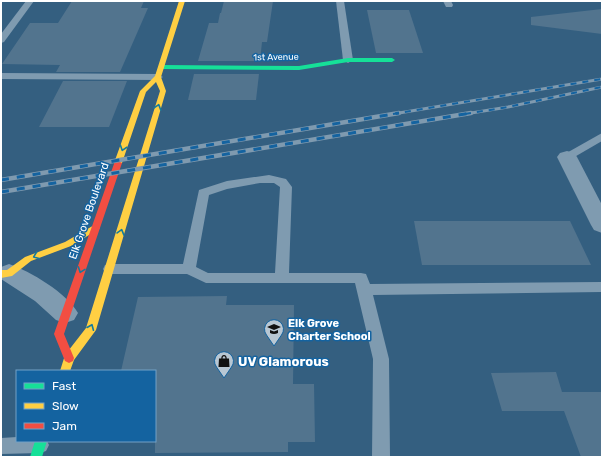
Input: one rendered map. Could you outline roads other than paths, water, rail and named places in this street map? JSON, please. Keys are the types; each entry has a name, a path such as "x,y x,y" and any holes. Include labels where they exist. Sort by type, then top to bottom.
{"main road":[{"path":"64,370 69,358 91,330 163,91 158,77 182,1"},
{"name":"1st Avenue","path":"161,67 299,68 348,60 392,60"},
{"name":"Elk Grove Boulevard","path":"69,358 59,334 65,313 99,224 143,91 158,77"},
{"path":"5,273 28,259 68,244 99,224"},
{"path":"100,258 110,270"}],"street":[{"path":"567,157 602,225"},
{"path":"5,273 44,294 65,313"}],"lane":[{"path":"1,40 30,1"},
{"path":"340,1 348,60"},
{"path":"1,76 158,77"},
{"path":"567,157 602,136"},
{"path":"189,269 203,193 208,189 216,187 274,179 284,183 286,187 282,278"},
{"path":"110,270 189,269 206,278 282,278 362,284 602,287"},
{"path":"362,284 381,359 381,457"},
{"path":"1,446 39,448"}],"railway":[{"path":"393,114 602,79"},
{"path":"467,114 508,107 602,87"},
{"path":"1,180 399,113"},
{"path":"467,114 471,113"},
{"path":"1,192 467,114"}],"place":[{"name":"Elk Grove Charter School","path":"274,346"},
{"name":"UV Glamorous","path":"224,378"}]}
